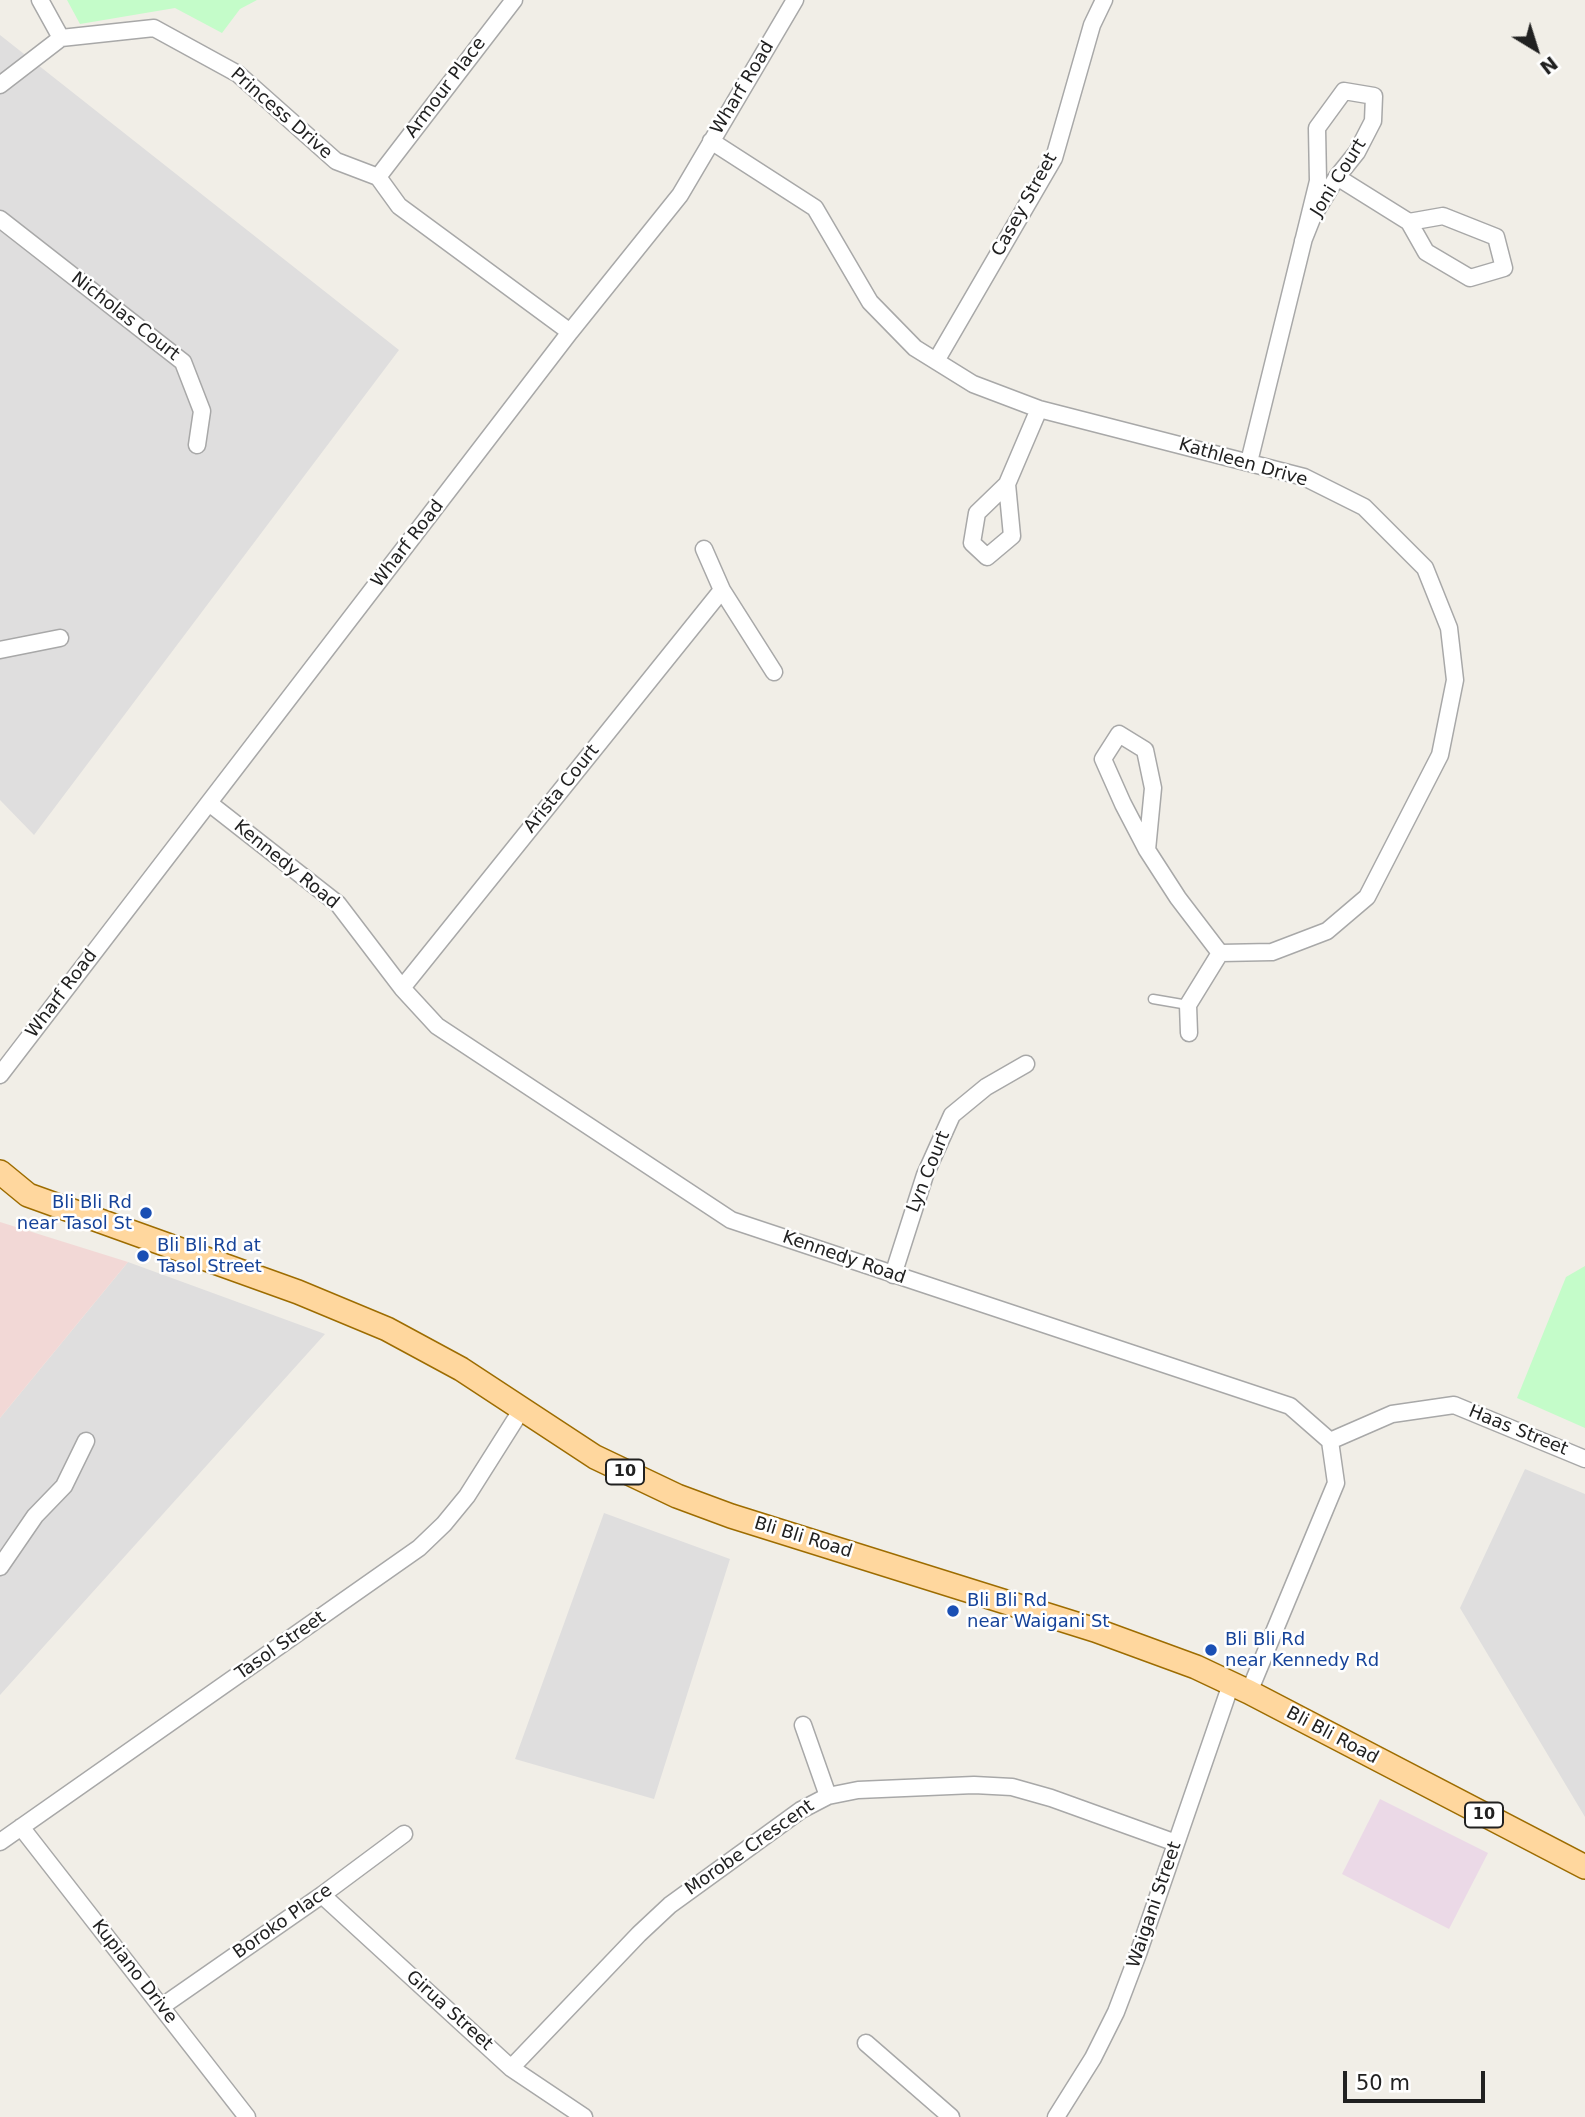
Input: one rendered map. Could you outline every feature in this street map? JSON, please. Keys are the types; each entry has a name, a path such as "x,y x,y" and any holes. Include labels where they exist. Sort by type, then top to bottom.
{"main road":[{"name":"Bli Bli Road","path":"0,1172 28,1195 362,1318 421,1346 596,1457 677,1496 731,1516 1095,1629 1196,1667 1585,1867"},
{"name":"Bli Bli Road","path":"0,1195 28,1195"}],"street":[{"path":"0,85 61,38 40,0"},
{"name":"Armour Place","path":"378,177 514,0"},
{"name":"Wharf Road","path":"0,1075 570,332 680,195 795,0"},
{"name":"Casey Street","path":"936,361 1054,158 1093,25 1104,0"},
{"name":"Princess Drive","path":"61,38 154,28 239,74 336,161 378,177"},
{"name":"Joni Court","path":"1249,462 1303,242 1318,181 1317,128 1344,91 1374,96 1373,121 1357,152 1337,177 1313,216 1303,242"},
{"name":"Kathleen Drive","path":"711,141 815,208 870,302 915,348 973,384 1039,409 1304,477 1364,508 1425,568 1449,628 1455,680 1440,755 1367,897 1327,931 1272,953 1220,953"},
{"path":"378,177 399,206 570,332"},
{"path":"1337,177 1409,222 1426,252 1470,278 1504,268 1496,237 1443,216 1409,222"},
{"name":"Nicholas Court","path":"0,219 183,362 202,411 197,445"},
{"path":"1007,484 1039,409"},
{"path":"704,548 722,590 774,673"},
{"name":"Arista Court","path":"402,988 722,590"},
{"path":"0,650 60,638"},
{"path":"1147,850 1153,788 1145,750 1119,734 1103,759 1147,850 1178,898 1220,953 1188,1005 1188,1034"},
{"name":"Kennedy Road","path":"209,803 338,904 402,988 437,1026 731,1220 1290,1406 1330,1441"},
{"name":"Lyn Court","path":"892,1275 925,1175 952,1115 986,1087 1026,1064"},
{"name":"Haas Street","path":"1330,1441 1392,1414 1454,1405 1585,1459"},
{"name":"Tasol Street","path":"0,1842 419,1548 467,1496 522,1409"},
{"path":"0,1567 35,1516 64,1486 86,1441"},
{"path":"1240,1688 1336,1483 1330,1441"},
{"name":"Waigani Street","path":"1056,2117 1088,2067 1116,2012 1176,1843 1240,1688"},
{"path":"803,1725 828,1796"},
{"name":"Morobe Crescent","path":"511,2067 662,1912 801,1810 828,1796 884,1788 974,1785 1012,1787 1051,1798 1176,1843"},
{"name":"Kupiano Drive","path":"21,1827 247,2117"},
{"name":"Boroko Place","path":"161,2007 322,1895 404,1834"},
{"name":"Girua Street","path":"322,1895 511,2067 584,2117"},
{"path":"866,2043 951,2117"}],"lane":[{"path":"1153,999 1188,1005"}],"shaded area":[{"path":"0,35 399,350 34,835 0,800"},
{"path":"0,1222 128,1262 0,1418"},
{"path":"128,1262 325,1334 0,1695 0,1418"},
{"path":"1525,1469 1585,1494 1585,1817 1460,1608"},
{"path":"604,1513 730,1559 654,1799 515,1759"},
{"path":"1380,1799 1488,1853 1449,1929 1342,1874"}],"green space":[{"path":"67,0 257,0 240,9 222,33 175,8 80,24"},
{"path":"1585,1266 1585,1428 1517,1398 1566,1277"}],"place":[{"name":"Bli Bli Rd near Tasol St","path":"146,1213"},
{"name":"Bli Bli Rd at Tasol Street","path":"143,1256"},
{"name":"Bli Bli Rd near Waigani St","path":"953,1611"},
{"name":"Bli Bli Rd near Kennedy Rd","path":"1211,1650"}]}
